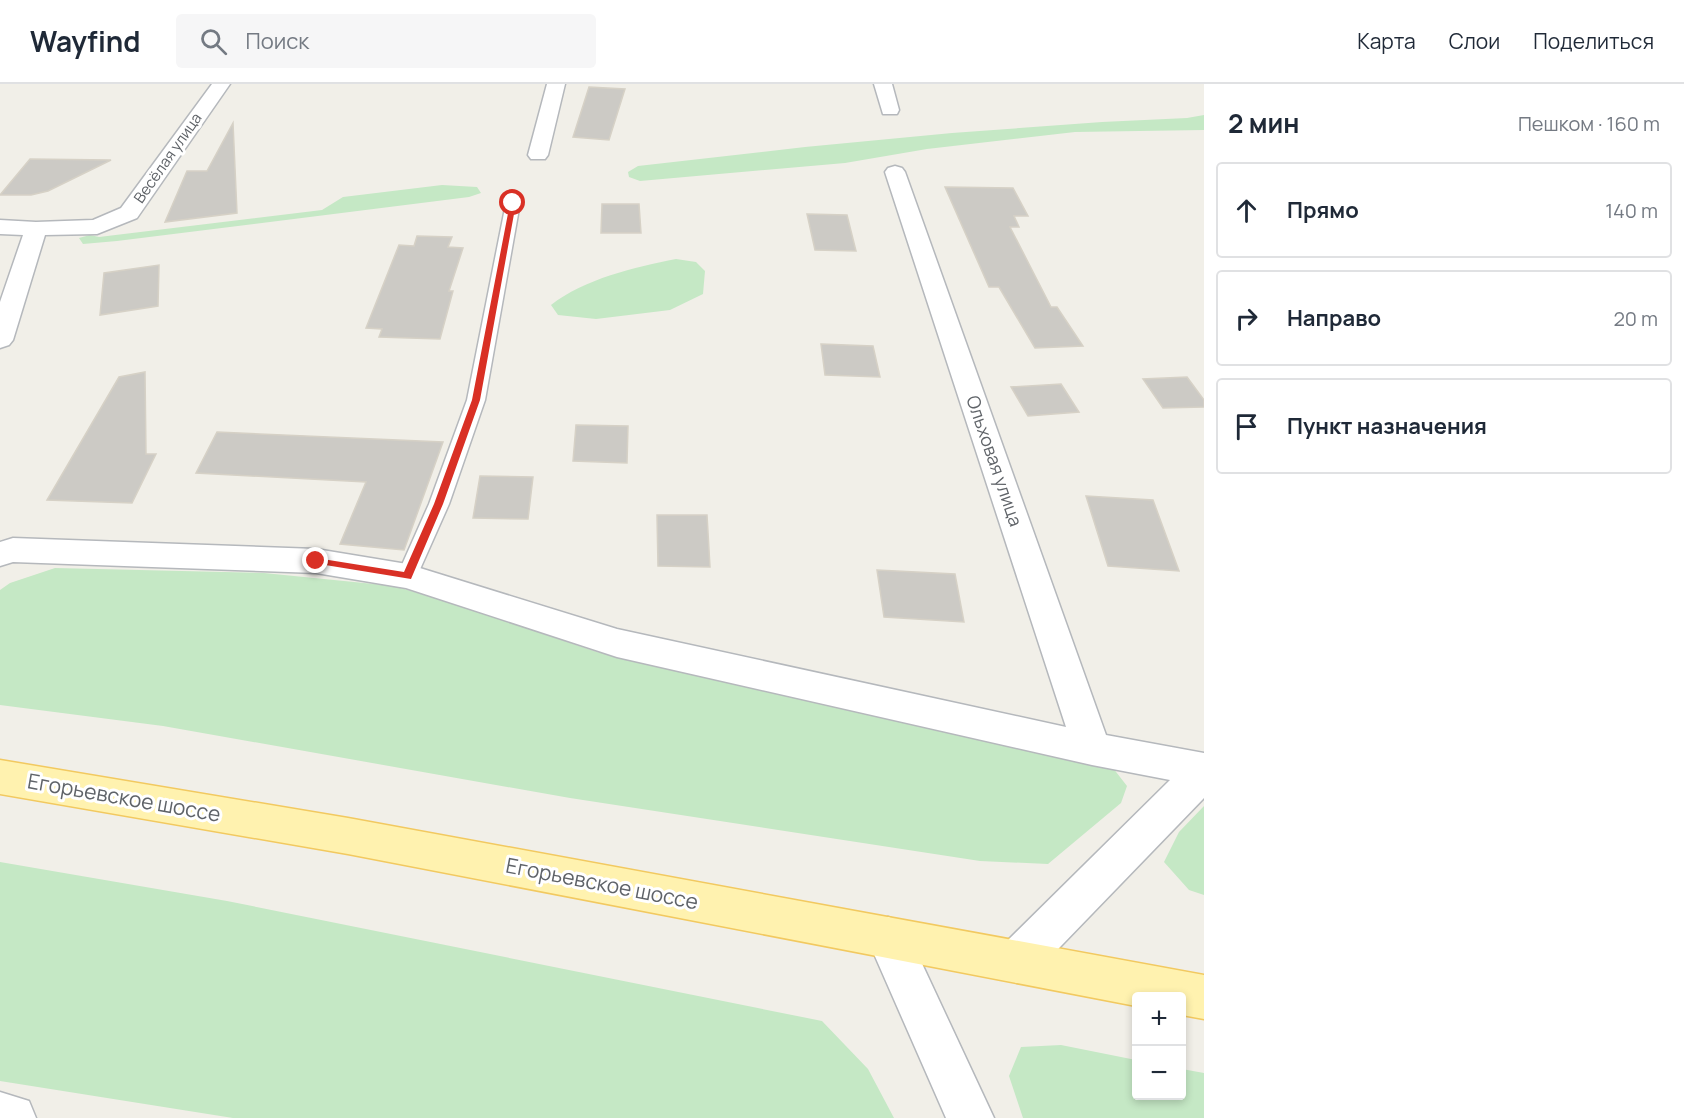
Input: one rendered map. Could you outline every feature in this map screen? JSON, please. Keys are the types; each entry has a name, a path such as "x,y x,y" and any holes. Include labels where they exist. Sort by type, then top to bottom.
{"main road":[{"name":"Егорьевское шоссе","path":"0,777 359,838 1204,997"}],"street":[{"name":"Весёлая улица","path":"0,228 97,227 129,213 221,84"},
{"path":"538,155 555,84"},
{"path":"883,84 890,110"},
{"name":"Ольховая улица","path":"895,172 1092,749"},
{"path":"0,340 7,297 36,229"},
{"path":"0,554 13,550 316,561 407,576 617,643 1092,749 1204,771"},
{"path":"1017,961 1204,771"},
{"path":"888,938 970,1118"},
{"path":"0,1116 12,1118"}],"lane":[{"path":"407,576 439,504 476,400 513,203"}],"green space":[{"path":"1204,115 1204,130 1075,132 927,149 845,163 640,181 629,177 628,172 638,166 805,147 952,133"},
{"path":"442,185 477,187 481,193 469,197 117,241 83,244 79,238 322,210 343,197"},
{"path":"676,259 696,262 705,271 703,294 670,310 596,319 558,315 551,305 579,288 610,275"},
{"path":"55,568 264,573 394,586 597,652 1113,768 1127,786 1121,803 1048,864 980,861 570,798 163,726 0,705 0,590 10,583"},
{"path":"1204,806 1204,895 1189,890 1164,862 1179,832"},
{"path":"0,862 227,901 822,1021 868,1069 894,1118 233,1118 0,1081"},
{"path":"1061,1045 1132,1059 1132,1100 1186,1100 1186,1070 1204,1073 1204,1118 1023,1118 1009,1076 1021,1047"}],"building":[{"path":"589,87 625,89 609,140 573,137"},
{"path":"233,123 237,213 165,222 187,171 207,171"},
{"path":"30,159 111,160 48,191 31,195 0,195"},
{"path":"945,187 1013,188 1028,216 1014,216 1019,227 1010,227 1051,307 1057,307 1083,346 1035,348 999,287 989,287"},
{"path":"602,204 639,204 641,233 601,233"},
{"path":"807,214 847,215 856,251 815,250"},
{"path":"417,236 452,237 448,247 463,248 449,291 453,291 440,339 379,337 382,329 366,328 399,245 414,246"},
{"path":"159,265 158,306 100,315 104,273"},
{"path":"821,344 873,346 880,377 825,375"},
{"path":"145,372 146,454 156,454 132,503 47,500 119,377"},
{"path":"1187,377 1204,400 1204,407 1163,408 1143,379"},
{"path":"1061,384 1079,412 1028,416 1011,387"},
{"path":"576,425 628,426 627,463 573,461"},
{"path":"217,432 443,442 404,550 340,544 366,482 196,473"},
{"path":"480,476 533,477 528,519 473,518"},
{"path":"1086,496 1153,500 1179,571 1108,566"},
{"path":"657,515 707,515 710,567 658,566"},
{"path":"877,570 955,574 964,622 884,617"}],"route":[{"path":"316,561 407,576 439,504 476,400 513,203"}]}
